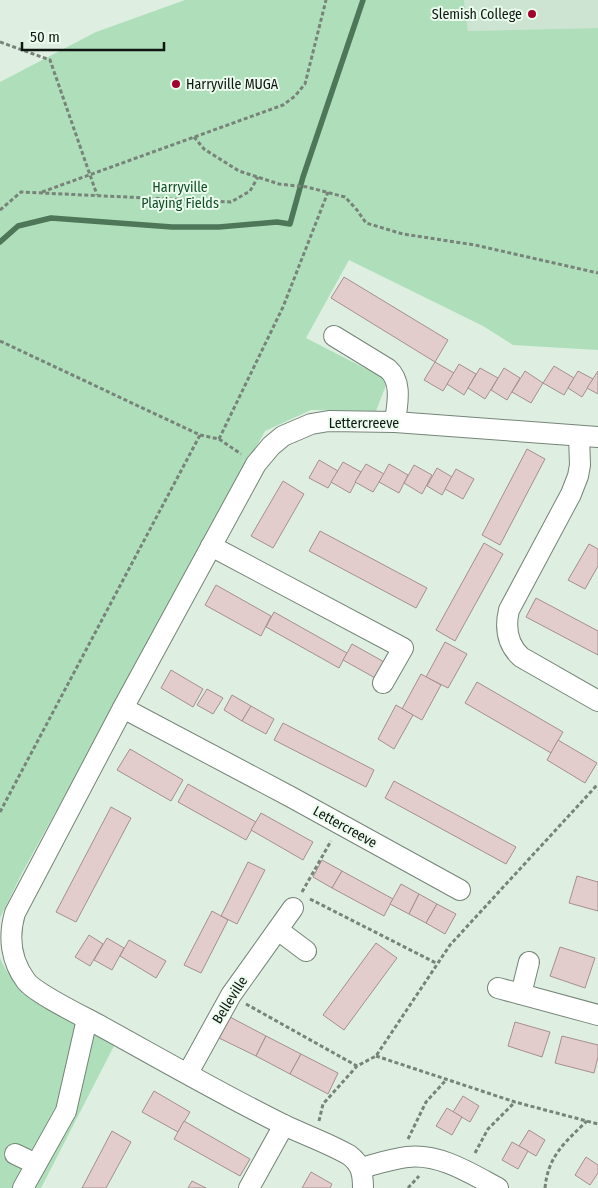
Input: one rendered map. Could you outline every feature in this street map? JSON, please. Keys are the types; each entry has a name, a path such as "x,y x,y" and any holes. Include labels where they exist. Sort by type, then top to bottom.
{"street":[{"path":"334,336 388,369 394,375 398,391 395,422"},
{"name":"Lettercreeve","path":"362,1178 357,1160 349,1155 284,1124 188,1073 87,1019 27,983 16,963 12,945 11,930 15,913 123,708 256,464 271,446 283,436 311,424 329,421 395,422 588,437 578,476 561,515 510,610 507,628 512,647 521,657 598,701"},
{"path":"211,546 403,648 383,683"},
{"name":"Lettercreeve","path":"123,708 341,824 460,890"},
{"name":"Belleville","path":"188,1073 231,995 297,901"},
{"path":"278,930 306,951"},
{"path":"520,994 529,962"},
{"path":"498,988 598,1015"},
{"path":"23,1188 66,1111 87,1019"},
{"path":"249,1188 284,1124"},
{"path":"15,1154 36,1164"},
{"path":"362,1178 407,1157 417,1157 440,1160 495,1187"}],"path":[{"path":"42,192 283,105 295,96 305,84 326,0"},
{"path":"0,42 50,60 97,195"},
{"path":"180,136 181,141"},
{"path":"194,137 204,149 239,171 279,184 294,185 344,197 357,210 366,224 403,234 475,245 598,274"},
{"path":"0,210 21,192 231,202 250,191 258,177"},
{"path":"218,440 283,307 328,192"},
{"path":"0,341 200,435 218,440 256,464"},
{"path":"0,812 200,435"},
{"path":"316,1139 322,1104 357,1066 376,1056 436,964 456,938 598,784"},
{"path":"341,824 297,901 436,964"},
{"path":"231,995 357,1066"},
{"path":"376,1056 515,1102 598,1124"},
{"path":"407,1157 408,1137 412,1128 426,1102 446,1080"},
{"path":"465,1172 488,1129 515,1102"},
{"path":"545,1188 546,1174 561,1145 588,1121"}],"shaded area":[{"name":"Slemish College","path":"464,0 598,0 598,28 468,31"}],"green space":[{"name":"Harryville Playing Fields","path":"185,0 464,0 468,31 598,28 598,350 513,345 483,326 349,260 306,338 388,380 376,411 311,410 265,431 22,873 0,918 0,82 96,32"},
{"path":"0,958 23,994 115,1044 41,1188 0,1188"}],"building":[{"path":"344,277 448,340 435,362 331,298"},
{"path":"435,362 454,373 443,391 424,380"},
{"path":"459,364 476,374 464,395 447,384"},
{"path":"554,366 574,378 564,395 543,383"},
{"path":"480,368 498,378 485,399 468,388"},
{"path":"504,368 520,378 507,400 491,390"},
{"path":"525,371 543,383 531,403 512,392"},
{"path":"578,371 593,379 582,397 568,388"},
{"path":"598,371 598,394 587,388"},
{"path":"527,449 545,459 500,545 482,535"},
{"path":"319,460 338,471 328,488 309,478"},
{"path":"343,462 361,472 350,493 331,482"},
{"path":"366,464 384,474 373,492 355,482"},
{"path":"389,464 408,475 399,493 379,482"},
{"path":"414,465 432,475 422,494 404,483"},
{"path":"437,468 452,477 442,495 427,486"},
{"path":"456,469 474,479 463,499 445,489"},
{"path":"283,481 304,494 273,548 251,536"},
{"path":"320,531 427,588 416,608 309,551"},
{"path":"484,543 503,554 455,641 436,630"},
{"path":"589,544 598,549 598,566 585,589 568,580"},
{"path":"216,585 271,616 261,636 205,605"},
{"path":"536,598 598,631 598,655 526,617"},
{"path":"274,612 347,653 339,668 266,627"},
{"path":"445,642 467,654 448,688 426,677"},
{"path":"352,644 386,663 377,679 343,660"},
{"path":"171,670 203,689 193,707 161,688"},
{"path":"421,674 441,685 422,720 402,709"},
{"path":"477,682 563,732 551,753 465,703"},
{"path":"207,689 223,698 213,714 197,705"},
{"path":"232,695 251,706 242,721 224,710"},
{"path":"396,705 413,715 394,749 378,739"},
{"path":"251,706 274,719 266,734 242,721"},
{"path":"283,723 374,770 366,787 274,740"},
{"path":"558,740 597,763 585,783 547,760"},
{"path":"130,749 183,780 171,801 117,770"},
{"path":"394,781 516,847 506,864 385,798"},
{"path":"188,784 256,822 246,840 178,802"},
{"path":"111,807 131,818 76,922 56,912"},
{"path":"261,813 313,842 303,860 251,830"},
{"path":"322,860 342,871 332,888 313,877"},
{"path":"248,862 265,870 237,924 221,916"},
{"path":"342,871 393,899 384,916 332,888"},
{"path":"577,876 598,882 598,911 569,903"},
{"path":"401,884 419,894 409,914 390,904"},
{"path":"419,894 437,904 426,923 409,914"},
{"path":"437,904 456,914 445,934 426,923"},
{"path":"212,911 228,920 201,973 184,965"},
{"path":"89,935 103,944 90,966 75,957"},
{"path":"107,938 124,948 112,970 94,960"},
{"path":"129,940 166,961 156,978 120,956"},
{"path":"376,943 397,958 344,1030 323,1015"},
{"path":"560,947 595,958 585,988 550,976"},
{"path":"230,1017 266,1036 256,1056 219,1038"},
{"path":"515,1022 550,1032 542,1057 508,1046"},
{"path":"266,1036 301,1054 290,1074 256,1056"},
{"path":"562,1036 598,1045 598,1057 594,1073 555,1063"},
{"path":"301,1054 338,1073 328,1094 290,1074"},
{"path":"154,1091 190,1112 178,1132 142,1112"},
{"path":"463,1096 479,1106 470,1122 453,1112"},
{"path":"447,1108 462,1117 452,1135 436,1126"},
{"path":"184,1121 250,1159 240,1176 174,1139"},
{"path":"529,1130 545,1140 536,1156 519,1146"},
{"path":"112,1131 131,1142 106,1188 82,1188"},
{"path":"512,1142 528,1151 518,1169 502,1160"},
{"path":"586,1157 598,1165 598,1173 590,1185 575,1175"},
{"path":"311,1172 332,1184 330,1188 302,1188"},
{"path":"192,1181 206,1188 188,1188"}],"waterway":[{"path":"0,242 18,226 51,218 172,227 219,227 277,222 290,224 303,177 363,0"}],"place":[{"name":"Slemish College","path":"532,14"},
{"name":"Harryville MUGA","path":"176,84"}]}
